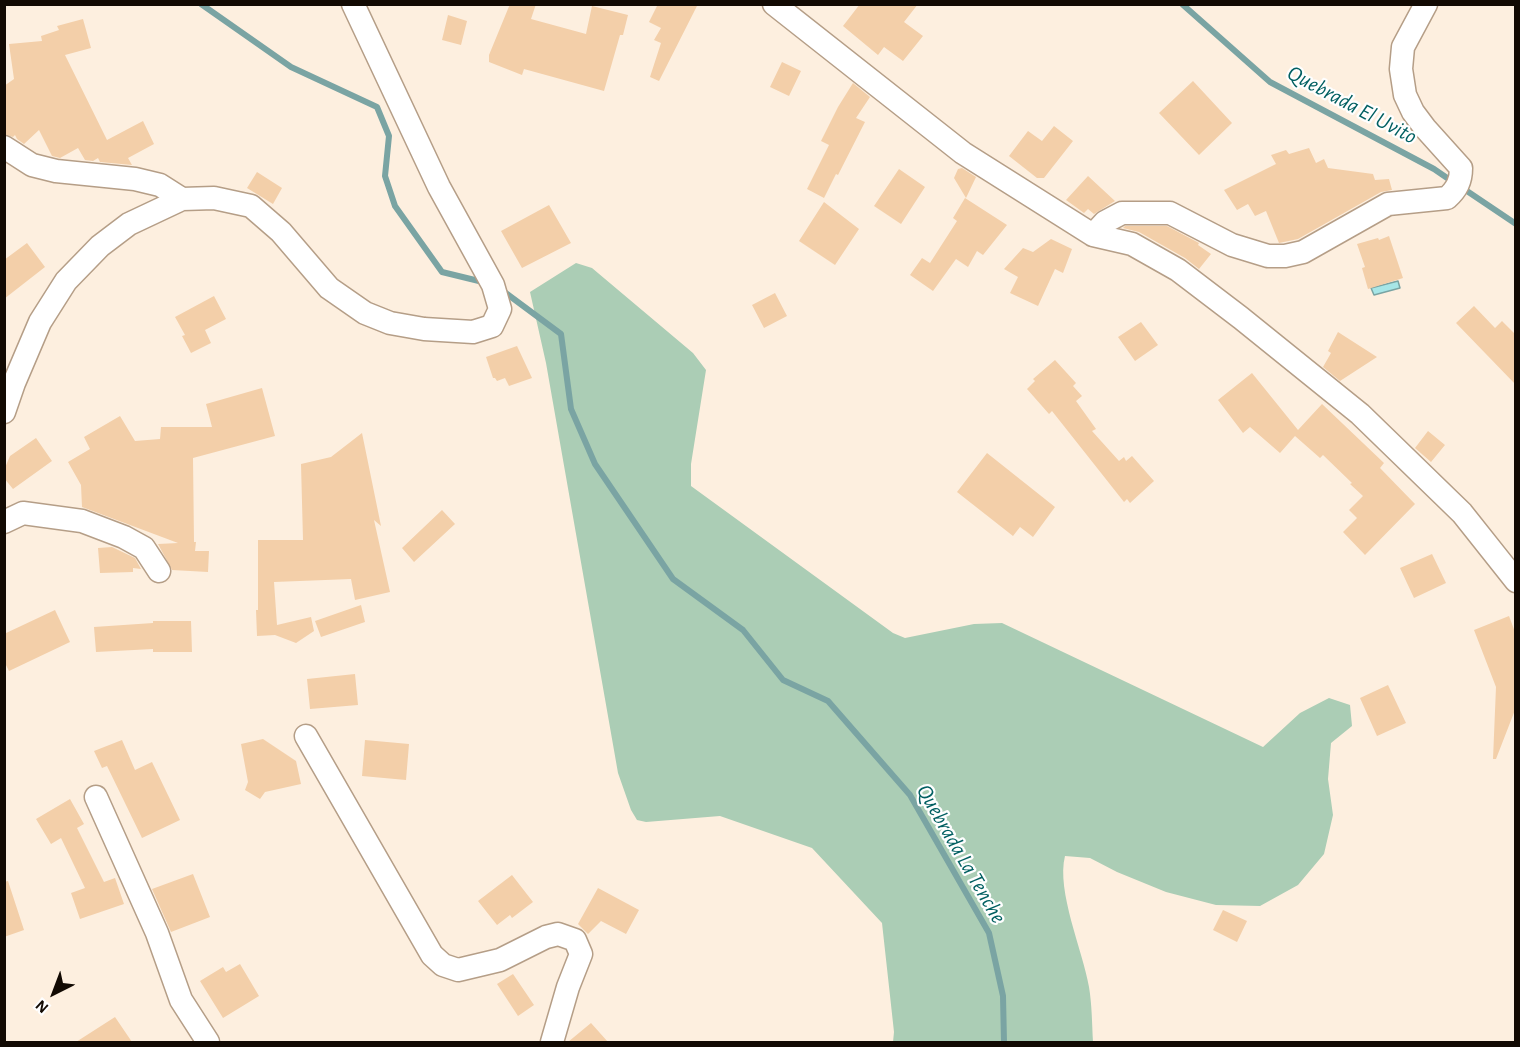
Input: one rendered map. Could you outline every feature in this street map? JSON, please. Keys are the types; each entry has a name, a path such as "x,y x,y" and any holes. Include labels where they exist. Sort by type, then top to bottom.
{"street":[{"path":"4,412 40,322 66,281 100,246 129,224 182,200 214,198 251,206 281,232 329,288 365,313 390,323 436,330 473,332 492,326 500,309 493,285 440,187 353,4"},
{"path":"774,4 963,153 1093,235 1132,244 1178,270 1360,414 1462,513 1515,582"},
{"path":"1093,235 1104,222 1122,213 1170,213 1232,245 1268,256 1285,255 1303,252 1388,204 1447,198 1458,185 1461,168 1413,112 1405,95 1401,69 1403,46 1426,4"},
{"path":"4,147 32,165 160,184 182,200"},
{"path":"4,522 22,513 82,520 144,548 159,571"},
{"path":"306,736 432,955 443,965 458,970 500,960 546,937 558,934 575,940 581,954 568,987 552,1042"},
{"path":"96,797 157,933 181,1000 208,1042"}],"green space":[{"path":"576,263 592,268 693,353 706,370 691,464 691,486 893,633 905,638 974,624 1002,623 1263,747 1300,713 1329,698 1350,705 1352,726 1331,743 1328,779 1333,815 1324,854 1298,885 1260,906 1216,905 1166,892 1090,858 1065,856 1064,886 1089,987 1093,1042 893,1042 894,1032 882,923 812,848 720,816 646,822 637,820 631,810 618,773 546,363 530,292"}],"water":[{"path":"1398,281 1400,288 1374,295 1371,288"}],"building":[{"path":"510,4 536,4 531,19 586,34 592,6 628,15 604,91 524,69 522,75 489,62 489,55"},
{"path":"658,4 698,4 659,81 650,77 661,43 654,40 661,28 649,22"},
{"path":"860,4 918,4 904,22 923,36 903,61 884,47 878,55 843,26"},
{"path":"448,15 467,21 461,45 442,40"},
{"path":"83,19 91,48 65,55 107,140 143,121 154,144 128,158 132,165 100,162 98,158 93,161 85,160 78,148 60,158 52,156 39,130 24,144 15,135 13,137 4,134 4,86 14,79 9,44 42,41 41,36 59,30 57,26"},
{"path":"782,62 801,71 789,96 770,87"},
{"path":"1193,81 1232,123 1199,155 1159,113"},
{"path":"853,83 870,97 856,118 865,122 824,198 807,189 829,145 821,141"},
{"path":"1054,126 1073,141 1044,178 1037,178 1009,156 1028,131 1042,141"},
{"path":"1309,148 1316,163 1324,159 1328,168 1373,174 1375,180 1389,179 1392,190 1381,192 1298,239 1279,243 1266,211 1255,216 1248,204 1237,210 1224,190 1276,164 1271,155 1286,150 1289,154"},
{"path":"962,168 976,177 966,198 954,178 958,169"},
{"path":"899,169 925,187 901,224 874,206"},
{"path":"257,172 282,188 273,204 247,188"},
{"path":"1088,176 1115,201 1094,214 1088,209 1084,213 1066,200"},
{"path":"965,198 1007,225 983,255 977,251 968,267 956,259 933,291 910,275 922,258 930,263 957,221 953,218"},
{"path":"824,202 859,229 835,265 799,241"},
{"path":"549,205 571,243 522,268 501,231"},
{"path":"1125,226 1167,226 1199,243 1198,245 1211,254 1199,269 1185,258 1139,232 1123,228"},
{"path":"1389,236 1403,278 1368,289 1362,268 1365,267 1357,244"},
{"path":"1051,239 1072,249 1063,273 1055,269 1038,306 1010,293 1018,277 1004,269 1023,248 1033,252"},
{"path":"27,243 45,267 4,299 4,260"},
{"path":"775,293 787,316 764,328 752,305"},
{"path":"214,296 226,319 205,330 211,343 191,353 182,336 185,335 175,317"},
{"path":"1474,306 1495,328 1502,321 1515,334 1515,384 1456,323"},
{"path":"1141,322 1158,345 1135,361 1118,337"},
{"path":"1338,332 1377,357 1340,381 1323,367 1331,353 1328,351"},
{"path":"517,346 532,378 509,386 505,378 497,381 493,378 486,357"},
{"path":"1055,360 1076,383 1073,386 1082,396 1076,401 1096,429 1092,431 1119,461 1124,457 1126,461 1132,456 1154,481 1130,503 1127,499 1124,502 1052,411 1049,414 1027,389 1035,381 1033,379"},
{"path":"1252,373 1298,430 1322,404 1384,463 1380,468 1415,504 1365,555 1343,532 1357,518 1349,510 1363,496 1350,484 1352,483 1323,455 1320,458 1295,436 1280,453 1250,427 1243,433 1218,400"},
{"path":"262,388 275,436 193,458 195,551 209,551 208,572 172,570 158,544 178,543 82,507 81,485 68,462 90,449 84,437 120,416 135,441 160,439 161,427 212,427 206,404"},
{"path":"1428,431 1445,445 1431,462 1415,448"},
{"path":"362,433 381,526 374,520 390,592 355,600 351,579 274,582 277,625 311,617 314,631 296,643 275,635 257,636 258,540 303,540 301,464 331,457"},
{"path":"36,438 52,461 13,489 4,478 4,470 10,456"},
{"path":"987,453 1055,507 1033,537 1020,527 1013,536 957,492"},
{"path":"442,510 455,524 414,562 402,548"},
{"path":"112,547 135,558 141,569 133,568 133,572 100,573 98,548"},
{"path":"1432,554 1446,583 1414,598 1400,568"},
{"path":"361,605 365,622 321,637 315,621"},
{"path":"55,610 70,642 9,671 4,661 4,634"},
{"path":"1509,616 1515,632 1515,710 1496,759 1493,759 1496,687 1474,630"},
{"path":"153,621 191,621 192,652 153,652 153,649 96,652 94,627 153,623"},
{"path":"355,674 358,705 310,709 307,679"},
{"path":"1388,685 1406,723 1377,736 1360,698"},
{"path":"263,739 296,761 301,784 265,792 260,799 245,790 248,782 241,744"},
{"path":"122,740 135,770 152,762 180,820 142,838 107,766 102,768 94,751"},
{"path":"365,740 409,744 406,780 362,776"},
{"path":"70,799 84,824 77,828 104,882 115,878 124,904 80,919 71,893 85,888 61,838 51,844 36,819"},
{"path":"193,874 210,917 171,932 152,889"},
{"path":"512,875 533,902 512,918 510,915 497,925 478,901"},
{"path":"8,881 24,930 4,937 4,882"},
{"path":"598,888 639,910 626,934 601,921 588,934 578,924"},
{"path":"1223,910 1247,921 1237,942 1213,930"},
{"path":"240,964 259,996 223,1018 200,981 223,967 226,972"},
{"path":"513,974 534,1005 518,1016 497,984"},
{"path":"115,1017 132,1042 76,1042"},
{"path":"591,1023 608,1042 568,1042"}],"waterway":[{"name":"Quebrada La Tenche","path":"201,4 291,67 377,107 389,136 385,176 395,206 442,272 483,282"},
{"name":"Quebrada El Uvito","path":"1182,4 1270,82 1434,169 1453,182"},
{"name":"Quebrada El Uvito","path":"1461,187 1516,224"},
{"name":"Quebrada La Tenche","path":"503,291 561,334 571,409 595,464 673,579 743,630 783,680 828,701 910,795 989,933 1003,996 1004,1042"}]}
